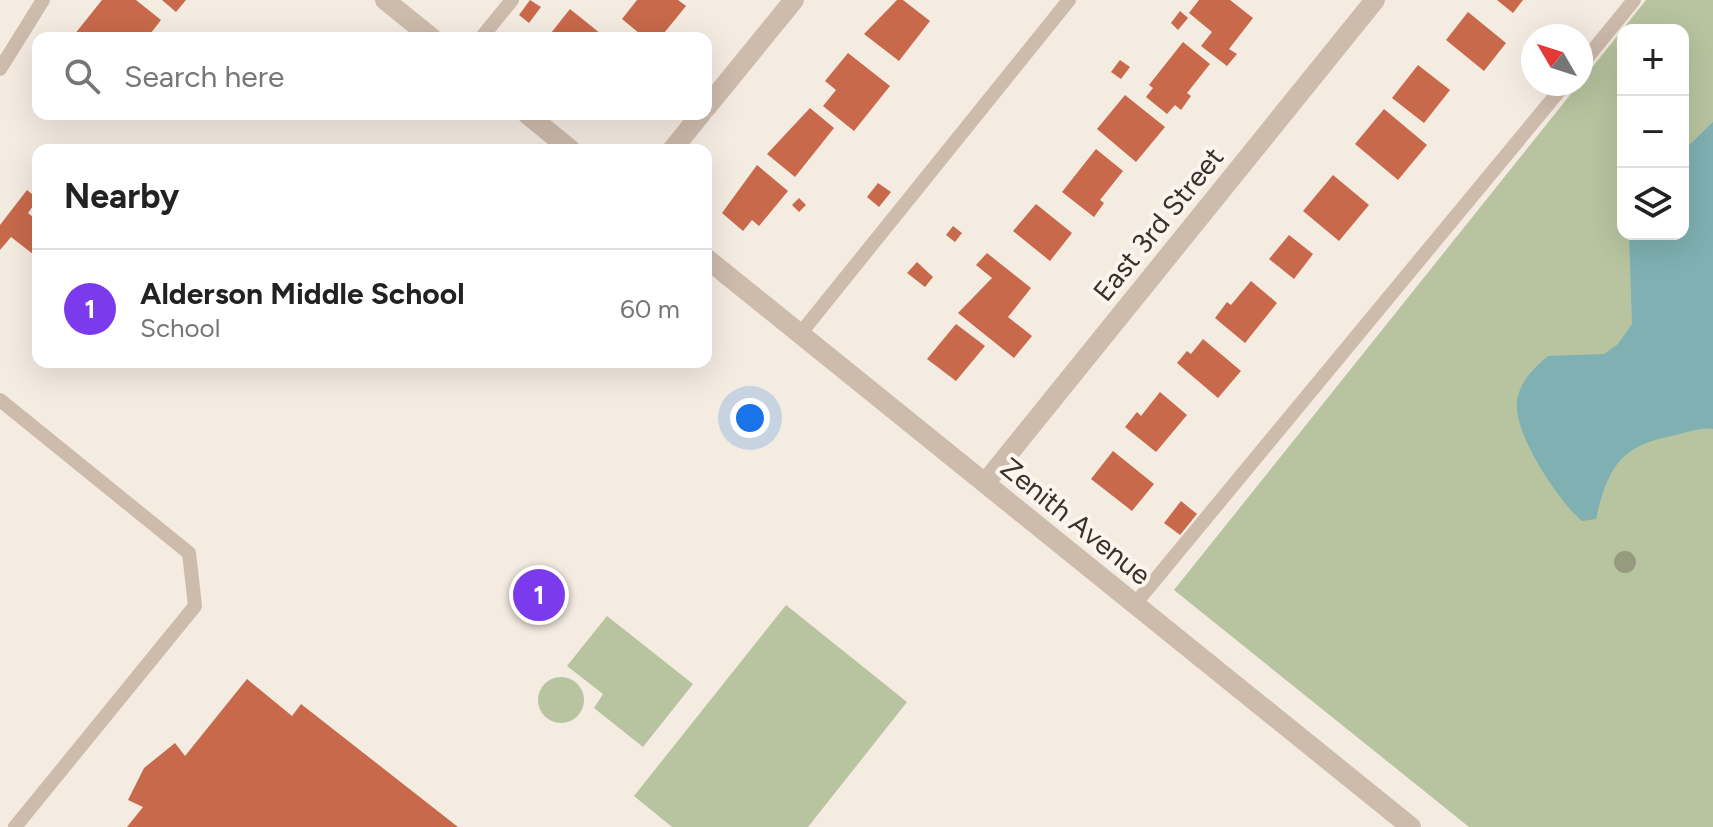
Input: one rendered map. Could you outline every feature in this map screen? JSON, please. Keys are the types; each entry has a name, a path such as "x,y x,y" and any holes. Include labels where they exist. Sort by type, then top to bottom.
{"street":[{"path":"385,0 425,32"},
{"path":"712,101 794,0"},
{"name":"East 3rd Street","path":"985,483 1375,0"},
{"path":"534,120 564,144"},
{"path":"677,144 696,120"},
{"name":"Zenith Avenue","path":"712,263 1411,827"}],"lane":[{"path":"0,69 43,0"},
{"path":"486,32 512,0"},
{"path":"800,334 1069,0"},
{"path":"1593,50 1634,0"},
{"path":"1135,604 1555,96"},
{"path":"0,400 189,553 195,606 15,827"}],"green space":[{"path":"1646,0 1713,0 1713,827 1469,827 1174,590 1569,96 1593,96 1593,66 1617,36 1617,240 1689,240 1689,24 1627,24"},
{"path":"786,605 907,702 808,827 672,827 634,796"},
{"path":"607,616 693,684 643,747 594,708 603,694 567,666"},
{"path":"561,677 578,683 584,700 578,717 561,723 544,717 538,700 544,683"}],"water":[{"path":"1713,122 1713,429 1699,429 1657,439 1630,452 1612,472 1596,519 1582,521 1539,466 1522,431 1518,395 1528,376 1548,356 1604,354 1618,344 1632,324 1629,240 1689,240 1689,145"}],"building":[{"path":"102,0 136,0 161,20 152,32 76,32"},
{"path":"162,0 186,0 176,12"},
{"path":"530,0 541,7 529,23 519,15"},
{"path":"637,0 678,0 686,6 665,32 638,32 622,19"},
{"path":"897,0 903,0 930,21 899,61 864,34"},
{"path":"1199,0 1230,0 1253,18 1229,49 1237,54 1227,66 1201,46 1212,32 1189,13"},
{"path":"1497,0 1523,0 1513,13"},
{"path":"570,9 599,32 552,32"},
{"path":"1180,11 1188,18 1178,30 1171,23"},
{"path":"1468,12 1506,43 1484,71 1446,40"},
{"path":"1183,42 1210,64 1187,93 1191,96 1181,110 1175,105 1167,114 1146,97 1153,88 1149,85"},
{"path":"848,53 890,86 854,131 823,106 836,90 825,81"},
{"path":"1120,60 1130,67 1121,79 1111,72"},
{"path":"1418,65 1450,90 1424,123 1392,98"},
{"path":"1125,95 1165,127 1136,162 1097,129"},
{"path":"810,108 834,128 795,177 767,154"},
{"path":"1384,109 1427,145 1398,180 1355,144"},
{"path":"1096,149 1123,171 1100,200 1104,203 1094,217 1062,192"},
{"path":"757,165 788,191 759,226 752,220 743,231 722,213"},
{"path":"1333,175 1369,205 1339,241 1303,211"},
{"path":"878,183 891,192 879,207 867,197"},
{"path":"27,190 32,194 32,207 28,213 32,216 32,253 11,237 0,250 0,225"},
{"path":"799,198 806,205 799,212 792,205"},
{"path":"1036,204 1072,233 1050,261 1013,231"},
{"path":"953,226 962,233 955,242 946,235"},
{"path":"1289,235 1313,254 1294,279 1269,259"},
{"path":"987,253 1031,288 1008,317 1032,336 1014,358 958,313 992,278 976,265"},
{"path":"917,262 933,277 925,287 907,273"},
{"path":"1251,281 1277,303 1245,343 1215,318 1227,302 1231,305"},
{"path":"956,324 985,346 956,381 927,359"},
{"path":"1203,339 1241,371 1218,398 1177,363 1187,351 1191,354"},
{"path":"1160,392 1187,415 1156,452 1125,427 1137,412 1141,416"},
{"path":"1113,451 1154,484 1132,511 1091,479"},
{"path":"1181,501 1197,514 1180,535 1164,523"},
{"path":"247,679 292,716 301,704 458,827 127,827 143,807 128,800 144,768 175,743 185,756"}],"place":[{"name":"Alderson Middle School","path":"539,595"}]}
